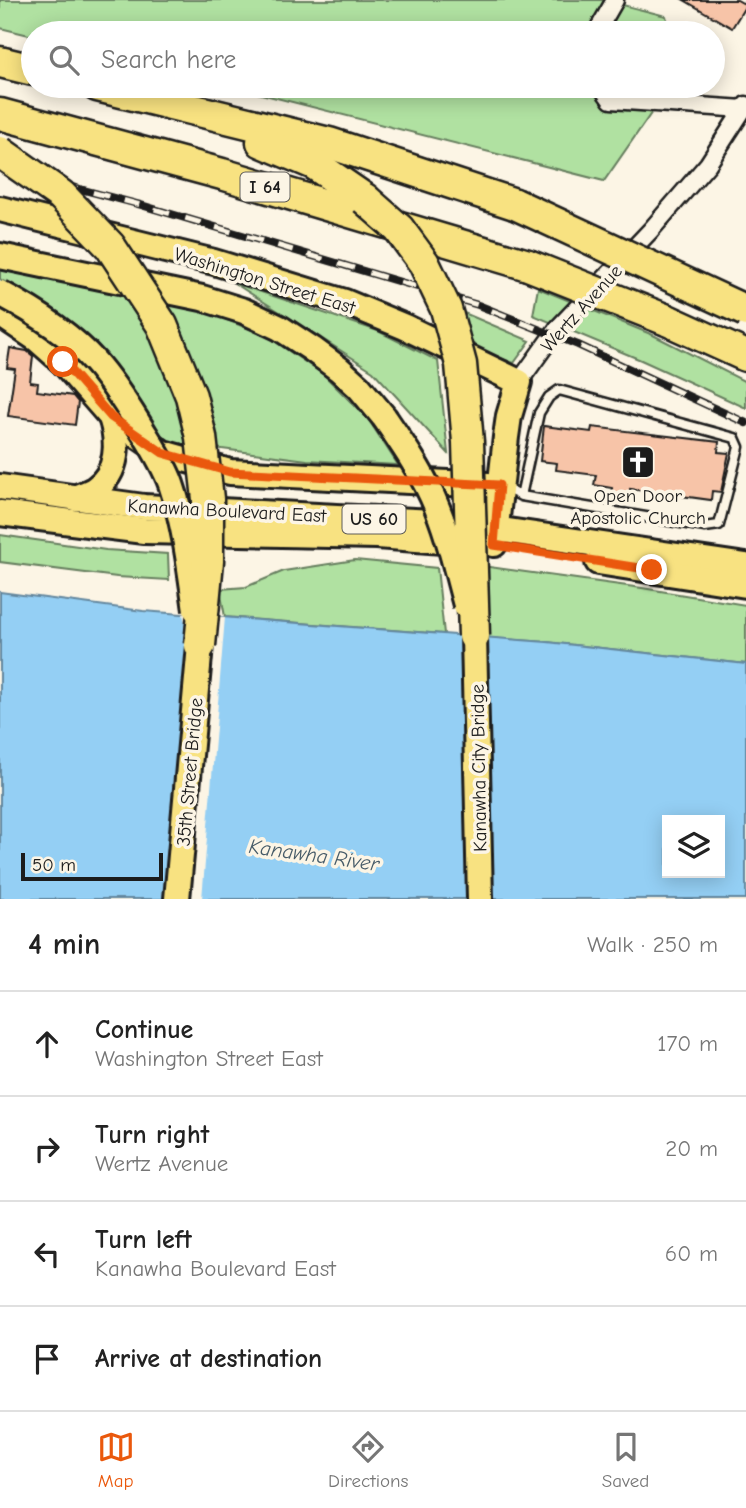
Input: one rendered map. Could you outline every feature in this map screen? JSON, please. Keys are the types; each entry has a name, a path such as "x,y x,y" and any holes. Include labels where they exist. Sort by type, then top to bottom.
{"highway":[{"path":"0,62 21,67"},
{"path":"145,98 243,134 314,164 365,199 399,229 424,263 446,309 461,364 468,442 474,636"},
{"path":"146,98 329,143 515,204 746,311"},
{"name":"I 64","path":"0,114 222,174 528,265 667,320 746,356"},
{"path":"0,152 61,194 110,246 162,325 191,396 201,437 208,499 208,561 200,645"}],"main road":[{"name":"Washington Street East","path":"0,209 214,262 345,302 405,327 519,382"},
{"name":"Kanawha City Bridge","path":"0,256 202,298 244,311 279,328 330,362 359,387 384,417 432,495 446,531 474,636 480,899"},
{"name":"35th Street Bridge","path":"0,293 34,312 67,336 94,362 120,394 159,457 171,486 188,550 200,645 177,899"},
{"path":"0,314 63,362 111,417 163,453 230,472 510,491"},
{"name":"Wertz Avenue","path":"494,538 510,491 509,416 519,382"},
{"path":"75,498 92,491 102,483 113,465 116,434 111,417"},
{"name":"Kanawha Boulevard East","path":"0,487 144,507 453,523 494,538 746,585"},
{"name":"Kanawha Boulevard East","path":"0,513 144,531 494,538 746,566"}],"street":[{"path":"603,21 615,0"},
{"path":"610,98 745,107"},
{"name":"Wertz Avenue","path":"519,382 557,329 650,231 708,164 745,107"}],"lane":[{"path":"559,390 734,438 739,447 719,524 705,527 510,491 539,413 549,397 559,390"}],"green space":[{"path":"0,0 603,0 666,16 667,21 21,21 21,33 0,28"},
{"path":"276,98 662,98 604,181"},
{"path":"0,263 172,298 267,336 324,375 368,419 398,465 307,460 161,441 101,355 69,321 0,279"},
{"path":"234,283 378,331 438,361 448,453 373,371"},
{"path":"538,288 653,335 746,382 746,408 533,315"},
{"path":"457,310 530,341 514,363 463,345"},
{"path":"0,535 106,550 168,554 169,580 117,577 0,562"},
{"path":"355,560 437,568 444,634 225,617 220,589 246,587 284,571"},
{"path":"482,566 746,605 746,664 489,638"}],"water":[{"name":"Kanawha River","path":"0,592 143,611 547,642 746,664 746,899 0,899"}],"pier":[{"path":"183,614 225,617 202,899 167,899 191,647"}],"building":[{"path":"684,0 737,0 746,5 732,28 725,21 720,21"},
{"path":"10,348 27,351 33,356 30,382 38,383 37,391 73,396 78,402 75,425 8,416 15,369 7,368"},
{"name":"Open Door Apostolic Church","path":"544,426 591,432 592,427 719,442 718,452 729,453 721,492 712,491 711,500 630,489 629,498 611,496 612,488 594,485 596,475 556,470 557,463 540,461"}],"railway":[{"path":"0,168 141,205 478,305 578,345 746,423"}],"place":[{"name":"Open Door Apostolic Church","path":"638,462"}],"route":[{"path":"63,362 111,417 163,453 230,472 499,485 494,545 652,570"}]}
